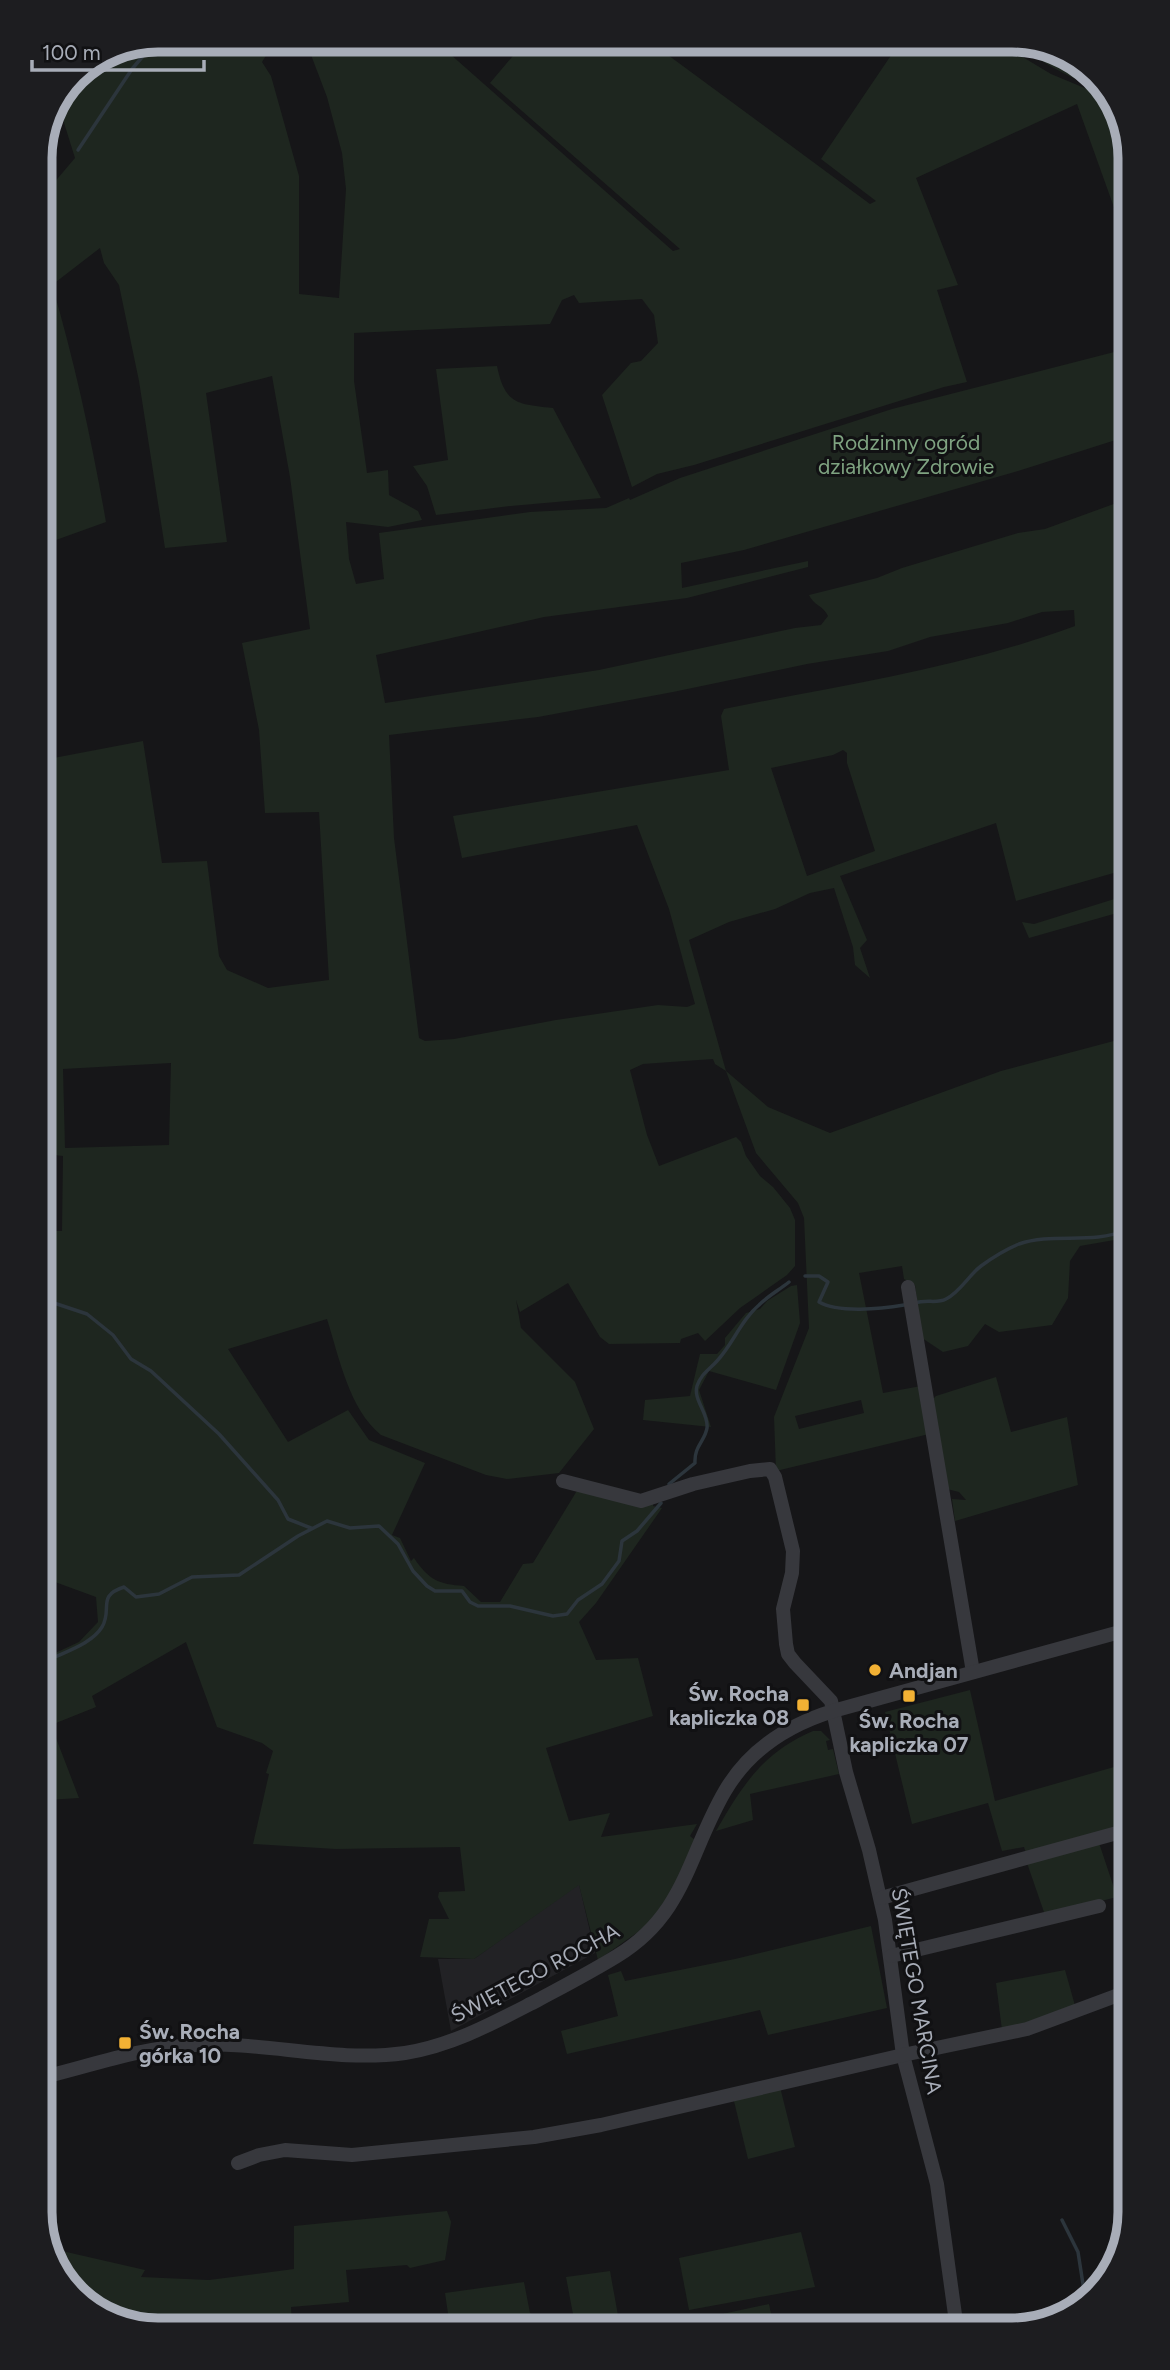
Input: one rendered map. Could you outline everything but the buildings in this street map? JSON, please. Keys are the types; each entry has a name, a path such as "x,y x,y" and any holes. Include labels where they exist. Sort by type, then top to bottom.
{"street":[{"path":"908,1287 973,1672"},
{"path":"563,1480 641,1501 693,1484 770,1469 775,1477 793,1551 792,1573 783,1609 788,1654 831,1701 833,1711"},
{"name":"ŚWIĘTEGO ROCHA","path":"52,2071 194,2045 392,2054 431,2048 466,2036 589,1972 638,1941 653,1928 676,1898 716,1806 746,1762 790,1727 833,1711 1118,1632"},
{"name":"ŚWIĘTEGO MARCINA","path":"833,1711 846,1772 881,1898 903,2056 937,2184 955,2318"},
{"path":"881,1898 1118,1833"},
{"path":"891,1956 1099,1906"},
{"path":"238,2163 259,2155 285,2150 352,2155 534,2137 601,2125 1027,2029 1118,1995"}],"shaded area":[{"path":"579,1884 595,1953 451,2031 438,1959 474,1959"}],"green space":[{"name":"Rodzinny ogród działkowy Zdrowie","path":"159,52 266,52 262,62 271,76 299,176 299,294 339,298 346,189 342,153 327,97 310,52 448,52 673,251 680,249 490,83 516,52 665,53 870,204 876,201 821,159 893,53 1016,53 1051,74 1093,92 1100,100 1115,138 1118,159 1118,219 1077,104 916,178 958,285 937,290 967,382 657,474 632,487 602,395 631,363 641,361 658,343 654,315 642,299 579,303 574,295 562,300 550,324 354,333 354,381 367,473 388,470 389,495 418,511 422,520 388,527 346,522 349,559 356,584 384,579 379,533 530,512 606,508 680,478 892,409 1118,351 1118,439 744,550 681,563 682,588 808,561 808,567 687,598 544,617 376,655 385,703 599,670 795,628 821,625 828,616 809,595 877,578 1018,533 1045,529 1118,502 1118,872 1016,901 996,823 840,876 867,940 860,948 870,978 855,965 853,947 834,888 810,893 775,909 729,922 689,940 726,1071 715,1064 713,1059 643,1064 630,1070 647,1135 659,1166 736,1137 760,1176 790,1208 795,1220 795,1266 787,1275 740,1308 705,1341 698,1333 681,1339 680,1343 609,1344 600,1337 568,1283 520,1312 516,1300 521,1328 575,1382 594,1429 559,1473 507,1479 486,1475 381,1435 361,1411 346,1382 327,1319 228,1349 288,1442 348,1410 369,1440 425,1463 392,1535 400,1538 411,1561 414,1558 435,1580 464,1586 481,1602 500,1602 523,1564 533,1563 578,1489 653,1503 653,1506 662,1508 596,1603 579,1622 596,1660 638,1658 653,1716 546,1748 569,1821 610,1813 601,1837 697,1824 690,1836 695,1840 672,1891 645,1927 598,1960 579,1885 474,1959 420,1957 429,1919 449,1919 438,1897 439,1892 465,1891 460,1847 336,1849 253,1844 269,1774 266,1773 273,1751 262,1743 217,1727 186,1642 92,1696 96,1707 52,1725 52,1654 79,1642 98,1622 96,1597 55,1582 52,1584 52,1231 62,1231 63,1156 53,1155 53,758 143,741 162,863 207,861 219,956 227,970 268,988 329,980 319,812 265,813 259,730 242,643 310,629 290,477 272,376 206,393 227,542 165,548 139,381 119,285 104,263 100,248 53,284 53,184 75,158 62,115 75,94 89,79 106,67 138,55","holes":["1074,610 1075,626 1032,641 945,664 724,709 721,716 729,770 453,816 462,858 637,825 669,909 695,1004 687,1007 658,1005 454,1039 425,1041 419,1038 394,838 389,735 538,717 807,664 888,651 930,637 1008,623 1042,612","843,750 847,753 847,763 875,851 807,876 771,768 833,755","171,1063 169,1145 65,1148 63,1069"]},
{"path":"1032,55 1058,63 1084,82 1078,80"},
{"path":"53,288 82,403 106,522 53,541"},
{"path":"497,366 504,388 515,400 553,408 601,498 436,515 427,486 413,466 448,460 436,369"},
{"path":"1118,898 1118,913 1029,938 1022,922 1034,924"},
{"path":"1118,1040 1118,1239 1080,1246 1070,1261 1068,1298 1052,1325 999,1332 985,1324 968,1346 943,1352 922,1338 915,1285 904,1279 902,1266 859,1273 883,1393 921,1386 929,1434 776,1471 774,1417 809,1328 804,1218 798,1203 756,1153 726,1071 768,1107 830,1133 1001,1071","holes":["861,1400 864,1413 799,1429 795,1416"]},
{"path":"797,1285 800,1323 776,1390 709,1371 699,1390 711,1427 643,1420 645,1400 690,1396 700,1354 717,1354 725,1345 725,1338 746,1313 760,1309 767,1301"},
{"path":"996,1377 1011,1432 1067,1417 1078,1485 955,1521 952,1499 966,1500 959,1492 947,1489 931,1401 936,1396"},
{"path":"970,1690 995,1801 1118,1766 1118,1829 1026,1853 1024,1847 1002,1851 988,1803 912,1824 885,1712"},
{"path":"52,1728 79,1798 52,1800"},
{"path":"813,1731 821,1731 830,1740 826,1741 828,1750 833,1749 839,1774 750,1794 753,1820 716,1831 755,1772 780,1749"},
{"path":"1099,1843 1117,1897 1045,1915 1027,1863"},
{"path":"871,1926 887,2008 768,2035 760,2010 567,2054 561,2031 618,2016 608,1975 621,1971 625,1981 735,1959"},
{"path":"1065,1970 1076,2009 1002,2030 996,1983"},
{"path":"780,2087 795,2147 748,2159 733,2097"},
{"path":"447,2211 451,2222 445,2260 410,2268 407,2265 346,2270 349,2302 291,2307 291,2317 152,2317 125,2312 112,2307 84,2286 61,2251 145,2270 141,2277 209,2280 294,2269 294,2226"},
{"path":"801,2232 815,2287 689,2310 679,2258"},
{"path":"610,2271 618,2318 564,2317 573,2314 566,2277"},
{"path":"524,2282 530,2313 535,2317 449,2317 445,2293"},
{"path":"769,2304 772,2318 705,2318"}],"waterway":[{"path":"78,150 145,54"},
{"path":"915,1303 946,1299 981,1266 1019,1244 1045,1239 1100,1237 1118,1232"},
{"path":"805,1276 819,1276 828,1282 819,1302 837,1308 884,1308 904,1305"},
{"path":"669,1484 695,1463 696,1452 706,1433 706,1418 696,1391 701,1378 723,1354 753,1311 789,1282"},
{"path":"52,1302 87,1314 113,1335 131,1359 151,1371 219,1434 278,1500 288,1519 311,1528"},
{"path":"55,1657 81,1645 98,1632 105,1620 108,1599 115,1591 124,1587 136,1597 159,1594 192,1577 239,1575 298,1536 327,1521 350,1528 379,1526 398,1544 413,1571 435,1591 462,1591 470,1602 478,1606 510,1606 553,1616 567,1614 578,1600 602,1584 619,1561 622,1541 637,1531 661,1503"},
{"path":"1062,2220 1078,2252 1084,2288"}],"place":[{"name":"Andjan","path":"875,1670"},
{"name":"Św. Rocha kapliczka 07","path":"909,1696"},
{"name":"Św. Rocha kapliczka 08","path":"803,1705"},
{"name":"Św. Rocha górka 10","path":"125,2043"}]}
